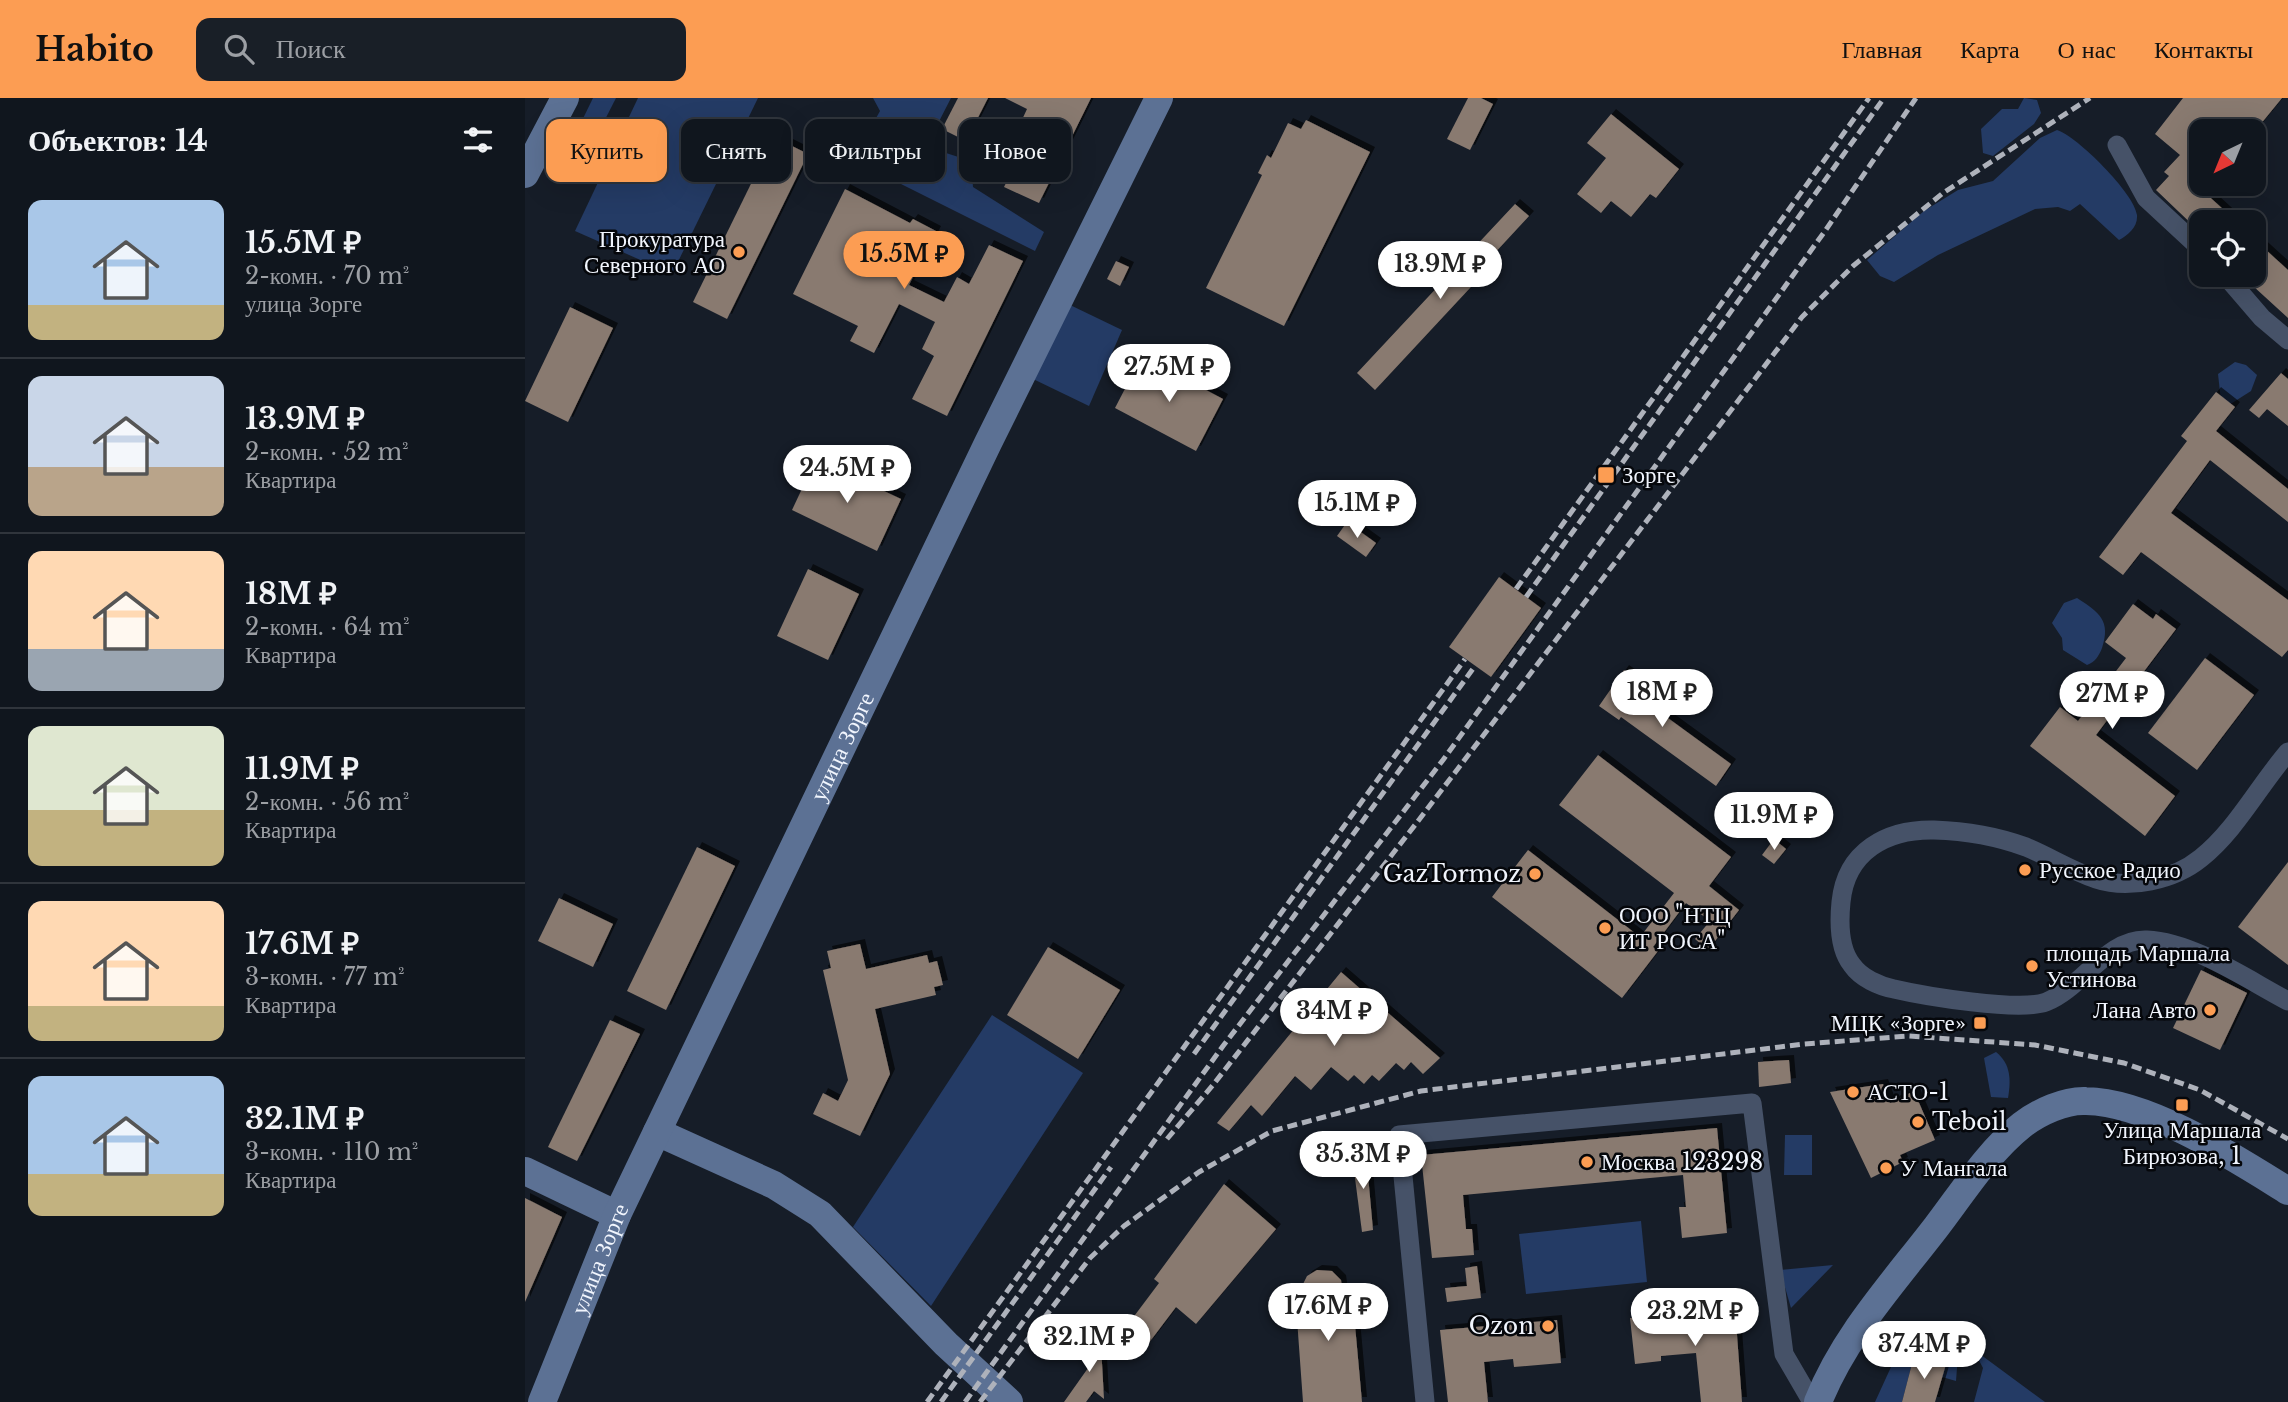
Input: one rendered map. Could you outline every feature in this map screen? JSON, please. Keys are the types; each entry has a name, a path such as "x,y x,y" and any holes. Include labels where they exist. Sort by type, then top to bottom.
{"street":[{"path":"525,174 565,98"},
{"name":"улица Зорге","path":"542,1402 617,1215 993,432 1159,98"},
{"path":"2117,145 2146,198 2189,238"},
{"path":"2235,287 2262,318 2288,340"},
{"path":"2288,752 2221,840 2199,860 2175,873 2146,881 2109,881 1991,837 1965,831 1930,830 1881,839 1869,847 1849,870 1842,892 1841,936 1852,967 1863,976 1894,989 2029,1007 2066,991 2107,956 2127,943 2146,940 2172,944 2214,962 2288,1001"},
{"path":"1818,1402 1829,1375 1850,1340 1971,1180 2023,1124 2052,1108 2084,1100 2121,1105 2156,1117 2286,1186"},
{"path":"1425,1402 1399,1135 1752,1103 1784,1354 1812,1402"},
{"path":"657,1132 774,1185 820,1214 946,1344 1009,1402"},
{"path":"525,1171 617,1215"}],"shaded area":[{"path":"593,98 616,98 605,119 583,119"},
{"path":"638,98 758,98 748,119 681,119 681,182 717,182 672,274 575,231 598,182 667,182 667,119 628,119"},
{"path":"873,98 951,98 940,119 876,119 880,111"},
{"path":"2024,98 2037,100 2041,113 2034,124 1993,156 1983,153 1981,129 2002,109 2018,109"},
{"path":"2057,130 2091,154 2116,180 2134,206 2136,223 2122,238 2119,240 2080,204 2070,211 2058,207 2035,209 1938,255 1894,282 1880,276 1867,260 1924,211 1958,190 1993,181 2040,138"},
{"path":"945,152 959,157 959,182 973,182 973,187 1044,232 1035,251 897,182 945,182"},
{"path":"1068,304 1122,330 1089,406 1031,378"},
{"path":"2235,362 2246,365 2257,375 2251,391 2229,405 2221,401 2218,374"},
{"path":"2077,598 2092,608 2104,624 2100,654 2087,665 2063,650 2062,638 2052,623 2064,603"},
{"path":"992,1015 1083,1073 931,1306 853,1227"},
{"path":"1996,1052 2005,1062 2009,1073 2008,1098 1991,1097 1984,1058"},
{"path":"1785,1135 1812,1135 1812,1175 1784,1175"},
{"path":"1641,1221 1647,1282 1526,1294 1519,1234"},
{"path":"1833,1265 1791,1308 1780,1270"},
{"path":"1907,1332 1958,1355 1956,1381 1942,1377 1945,1364 1914,1356 1902,1402 1875,1402"},
{"path":"1973,1349 2045,1402 1974,1402 1983,1368"}],"building":[{"path":"958,98 988,98 977,119 959,119 959,138 945,130 945,123"},
{"path":"1005,98 1091,98 1071,138 1071,119 1022,119 1027,109"},
{"path":"1468,98 1481,98 1493,104 1470,150 1447,139"},
{"path":"2183,98 2282,98 2265,119 2189,119 2189,196 2209,196 2224,210 2189,210 2189,222 2156,190 2169,176 2164,172 2180,155 2155,134"},
{"path":"1611,114 1679,169 1656,198 1650,194 1631,217 1611,201 1601,213 1577,194 1606,158 1587,143"},
{"path":"1306,120 1370,152 1284,326 1206,288 1262,175 1258,173 1267,155 1271,158 1288,123 1301,129"},
{"name":"Прокуратура Северного АО","path":"791,146 805,152 805,160 727,319 693,302 752,182 791,182"},
{"path":"1006,182 1049,182 1039,203 1004,187"},
{"path":"845,189 910,223 913,219 936,231 909,285 944,302 957,277 969,284 989,245 1023,261 947,416 912,399 934,356 922,349 935,322 899,304 874,353 850,341 858,326 793,294"},
{"path":"1515,204 1529,216 1479,270 1483,274 1375,390 1357,373"},
{"path":"2266,250 2288,270 2288,318 2254,287 2266,287"},
{"path":"1116,261 1129,267 1120,286 1107,279"},
{"path":"570,307 613,328 568,422 525,401"},
{"path":"1142,356 1223,399 1196,451 1115,408"},
{"path":"2281,373 2288,379 2288,426 2267,409 2259,418 2249,410"},
{"path":"2216,392 2235,407 2216,431 2288,489 2288,522 2210,460 2171,513 2288,600 2288,650 2282,657 2141,552 2123,575 2099,557 2187,441 2181,436"},
{"path":"816,459 901,499 877,551 792,510"},
{"path":"1347,522 1376,543 1366,557 1337,536"},
{"path":"808,569 859,594 828,660 777,636"},
{"path":"1499,577 1541,608 1491,677 1449,647"},
{"path":"2133,604 2153,619 2156,614 2176,629 2096,735 2175,796 2145,836 2030,746 2060,707 2078,721 2126,658 2105,642"},
{"path":"2205,658 2254,695 2197,770 2148,733"},
{"path":"1624,670 1643,683 1635,694 1731,764 1716,786 1621,717 1619,720 1599,706"},
{"path":"1598,755 1731,857 1709,886 1739,910 1708,950 1695,939 1710,921 1686,903 1653,947 1658,951 1622,998 1492,897 1528,850 1640,937 1674,893 1559,805"},
{"path":"1774,839 1786,849 1774,864 1762,855"},
{"path":"697,847 735,866 666,1010 627,991"},
{"path":"2288,862 2288,965 2238,927"},
{"path":"559,898 613,924 593,967 538,941"},
{"path":"860,944 866,969 927,955 929,963 937,961 943,985 934,987 936,995 875,1009 890,1074 860,1136 813,1114 823,1093 838,1101 848,1080 823,970 831,968 827,951"},
{"path":"1048,947 1120,990 1078,1059 1007,1015"},
{"name":"Лана Авто","path":"2201,970 2247,993 2220,1050 2173,1028"},
{"path":"1341,972 1440,1058 1423,1074 1411,1062 1404,1070 1396,1063 1379,1081 1372,1075 1364,1084 1354,1075 1348,1081 1331,1067 1311,1090 1295,1076 1262,1116 1251,1105 1229,1131 1217,1123"},
{"path":"610,1020 640,1034 577,1161 548,1147"},
{"path":"1789,1060 1791,1083 1759,1087 1758,1062"},
{"path":"1883,1084 1890,1103 1914,1091 1935,1140 1900,1155 1903,1162 1871,1178 1830,1092"},
{"path":"1717,1128 1727,1233 1682,1238 1679,1207 1686,1207 1683,1175 1463,1195 1466,1229 1472,1229 1474,1255 1432,1258 1421,1155"},
{"path":"1366,1153 1373,1230 1362,1232 1352,1155"},
{"path":"1224,1184 1276,1229 1196,1324 1176,1307 1148,1344 1126,1327 1159,1283 1154,1279"},
{"path":"525,1198 562,1217 525,1302"},
{"path":"1477,1266 1481,1298 1447,1302 1445,1288 1467,1286 1465,1268"},
{"path":"1317,1270 1332,1271 1341,1280 1346,1315 1354,1314 1362,1402 1303,1402 1297,1319 1319,1316 1303,1301 1301,1288 1307,1276"},
{"path":"1735,1308 1742,1402 1701,1402 1696,1353 1661,1356 1661,1361 1635,1364 1630,1318"},
{"path":"1557,1320 1561,1363 1514,1367 1513,1359 1484,1362 1488,1402 1448,1402 1440,1330"},
{"path":"1088,1336 1101,1345 1104,1399 1094,1391 1086,1402 1064,1402 1093,1361 1077,1350"},
{"path":"1914,1356 1946,1364 1935,1402 1902,1402"}],"railway":[{"path":"1516,589 1869,98"},
{"path":"1526,597 1884,98"},
{"path":"965,1402 1223,1046 1443,760 1825,231 1916,98"},
{"path":"1167,1139 1213,1085 1415,825 1802,317 1853,266 1943,193 2090,98"},
{"path":"927,1402 1465,659"},
{"path":"1194,1054 1475,666"},
{"path":"980,1402 1090,1258 1124,1226 1199,1172 1272,1131 1421,1091 1804,1044 1908,1036 2035,1045 2124,1063 2200,1090 2288,1139"},
{"path":"941,1402 1111,1167"}],"place":[{"name":"Прокуратура Северного АО","path":"739,252"},
{"name":"Зорге","path":"1606,475"},
{"name":"Русское Радио","path":"2025,870"},
{"name":"GazTormoz","path":"1535,874"},
{"name":"ООО \"НТЦ ИТ РОСА\"","path":"1605,928"},
{"name":"площадь Маршала Устинова","path":"2032,966"},
{"name":"Лана Авто","path":"2210,1010"},
{"name":"МЦК «Зорге»","path":"1980,1023"},
{"name":"АСТО-1","path":"1853,1092"},
{"name":"Улица Маршала Бирюзова, 1","path":"2182,1105"},
{"name":"Teboil","path":"1918,1122"},
{"name":"Москва 123298","path":"1587,1162"},
{"name":"У Мангала","path":"1886,1168"},
{"name":"Ozon","path":"1548,1326"}]}
